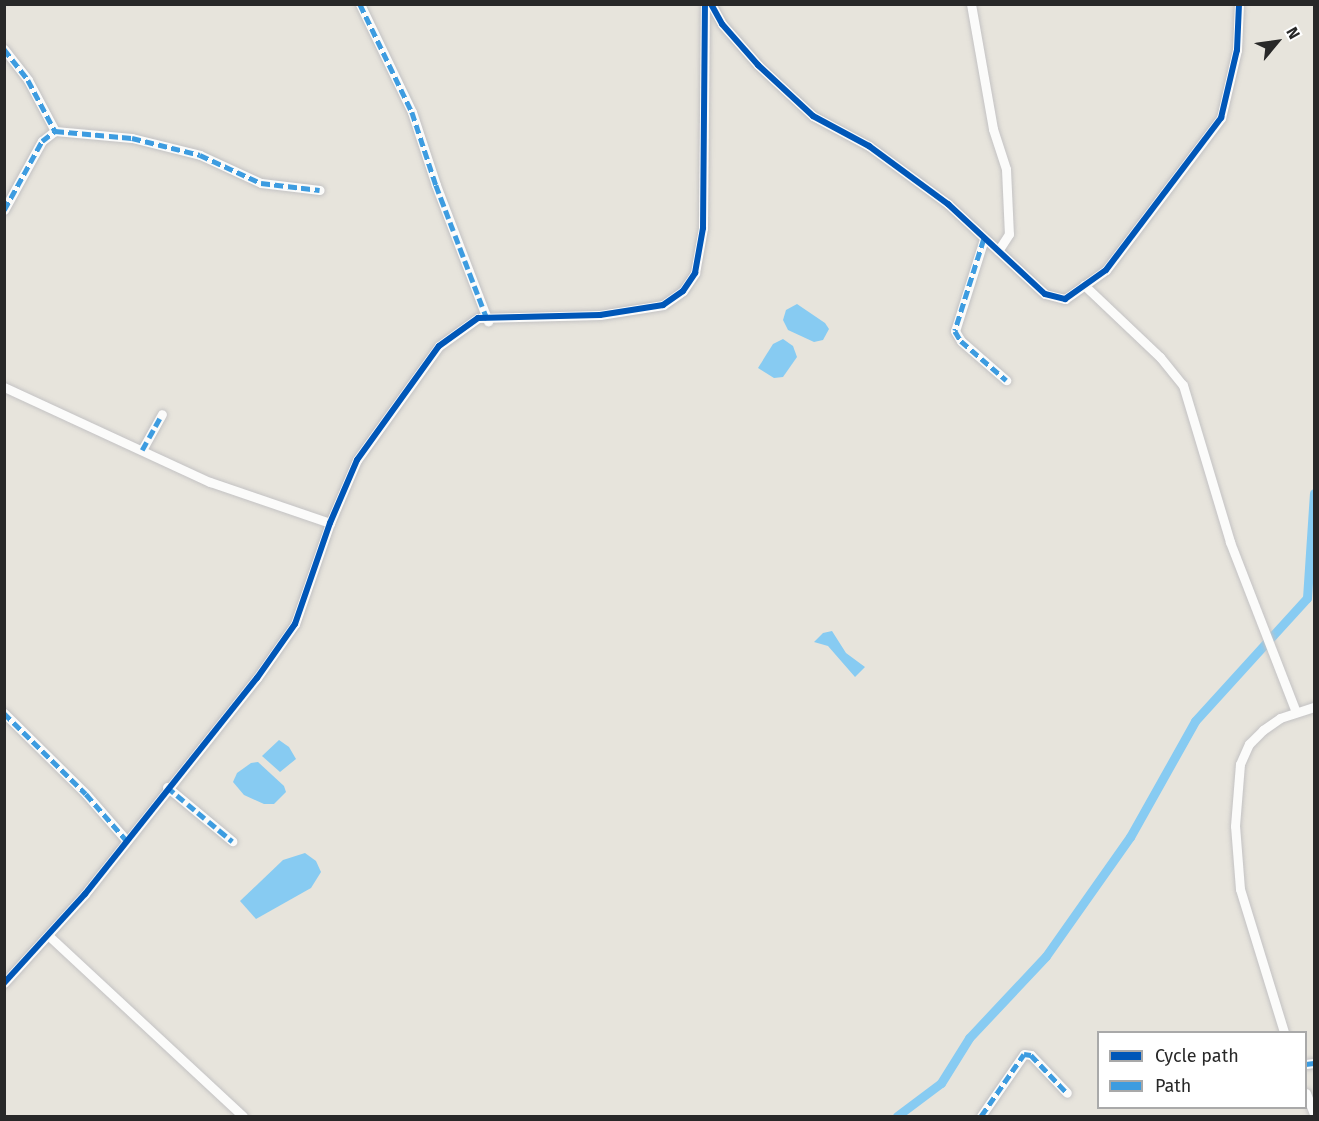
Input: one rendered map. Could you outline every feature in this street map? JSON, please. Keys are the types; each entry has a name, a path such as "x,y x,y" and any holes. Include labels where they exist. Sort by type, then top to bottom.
{"street":[{"path":"360,4 412,112 436,185 488,321"},
{"path":"4,982 49,936 127,841 257,678 295,624 330,523 357,460 439,346 478,318 488,321 600,315 663,305 683,291 695,273 703,228 705,4"},
{"path":"711,4 722,24 758,65 813,116 868,146 948,204 1045,294 1065,299 1106,270 1221,118 1238,50 1239,4"},
{"path":"971,4 993,129 1006,169 1009,234 998,251"},
{"path":"4,49 28,80 55,131"},
{"path":"4,210 42,141 55,131 132,138 200,155 261,183 320,190"},
{"path":"984,239 955,331 961,342 1006,380"},
{"path":"1084,285 1160,357 1183,385 1230,542 1293,698 1296,712"},
{"path":"4,387 210,482 330,523"},
{"path":"142,450 162,414"},
{"path":"1284,1031 1240,889 1235,826 1240,764 1249,744 1280,718 1314,707"},
{"path":"4,713 86,794 127,841"},
{"path":"168,788 232,841"},
{"path":"49,936 243,1116"},
{"path":"981,1116 1024,1054 1031,1054 1067,1093"},
{"path":"1307,1098 1314,1114"}],"water":[{"path":"797,304 825,323 829,329 823,340 814,342 788,330 783,320 786,310"},
{"path":"783,339 793,346 797,357 783,377 774,378 758,368 773,344"},
{"path":"832,631 846,653 865,667 855,677 828,646 814,642 823,633"},
{"path":"279,740 289,747 296,759 280,772 262,756"},
{"path":"258,762 284,786 286,792 274,804 264,804 244,795 233,782 237,773 251,763"},
{"path":"305,853 316,861 321,872 311,888 256,919 240,901 283,860"}],"waterway":[{"path":"897,1116 941,1083 969,1038 1046,956 1130,837 1195,721 1307,598 1314,493"}],"marked path":[{"path":"360,4 412,112 436,185 488,321"},
{"path":"4,49 28,80 55,131"},
{"path":"4,210 42,141 55,131 132,138 200,155 261,183 320,190"},
{"path":"984,239 955,331 961,341 1006,380"},
{"path":"142,450 162,414"},
{"path":"4,713 86,794 127,841"},
{"path":"167,787 232,841"},
{"path":"981,1116 1024,1054 1031,1055 1067,1093"},
{"path":"1307,1064 1314,1063"}],"cycle path":[{"path":"4,983 85,894 257,678 295,624 330,523 357,460 439,346 478,318 600,315 663,305 683,291 695,273 703,228 705,4"},
{"path":"711,4 722,24 758,65 813,116 869,146 948,204 1045,294 1065,299 1106,270 1221,118 1237,50 1239,4"}]}
